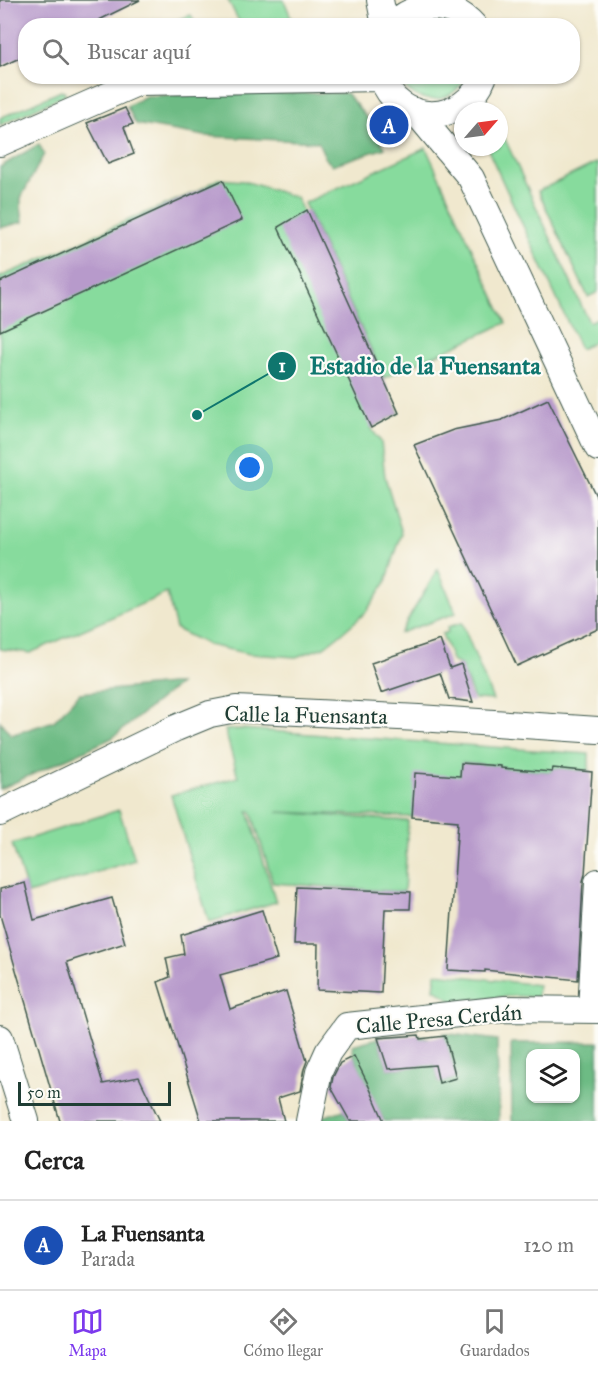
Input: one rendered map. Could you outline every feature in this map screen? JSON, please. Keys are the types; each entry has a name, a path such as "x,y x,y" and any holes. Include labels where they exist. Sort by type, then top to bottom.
{"street":[{"path":"380,0 383,18"},
{"path":"472,0 475,18"},
{"path":"401,18 428,4 452,10 466,18"},
{"path":"0,143 134,84"},
{"path":"384,84 394,98 415,111 439,114 454,110"},
{"path":"470,102 480,84"},
{"path":"415,111 471,178 598,448"},
{"path":"469,156 471,178"},
{"name":"Calle la Fuensanta","path":"0,813 177,728 210,714 236,709 598,730"},
{"path":"595,1010 598,882"},
{"name":"Calle Presa Cerdán","path":"309,1121 319,1072 328,1052 347,1026 506,1009 595,1010"},
{"path":"0,1038 21,1109"}],"green space":[{"path":"228,0 284,0 291,18 237,18"},
{"path":"403,84 461,84 451,94 432,100 413,94"},
{"path":"61,91 65,92 65,95 0,125 0,118"},
{"path":"346,93 368,119 385,148 332,165 326,159 318,142 205,136 136,124 127,106 146,96"},
{"path":"39,144 44,154 21,198 23,222 0,228 0,167"},
{"path":"508,146 589,322 598,318 598,340 580,349 491,156 508,156"},
{"path":"426,148 506,323 384,378 304,203"},
{"path":"598,162 598,292 588,297 538,191"},
{"path":"218,179 244,181 296,197 399,413 371,428 381,442 385,477 402,533 386,582 366,612 342,633 324,647 296,657 250,654 208,645 176,629 167,593 30,653 0,649 0,277 196,192"},
{"path":"438,569 456,613 400,633"},
{"path":"462,623 493,700 474,699 461,665 453,662 442,634 448,632 447,627"},
{"path":"179,684 112,738 0,789 0,721 11,735 54,721 80,693"},
{"path":"241,729 589,754 589,771 553,768 552,772 462,763 460,776 412,817 277,812 408,821 404,892 273,883 251,811 248,811 276,902 209,922 171,795 238,777 225,730"},
{"path":"119,810 135,860 28,894 12,844"},
{"path":"436,973 538,985 537,997 514,996 452,1001 434,989"},
{"path":"443,1033 497,1040 499,1121 384,1121 354,1056 352,1045 378,1038 388,1069 422,1066 419,1035 429,1038 439,1083 456,1078"},
{"path":"598,1042 598,1121 512,1121 511,1043"},
{"path":"344,1110 350,1121 315,1121 316,1119"}],"building":[{"path":"0,0 140,0 103,18 18,18 18,59 0,67"},
{"path":"125,108 133,124 124,127 134,154 108,164 87,123"},
{"path":"223,180 242,220 0,331 0,282"},
{"path":"307,210 399,413 371,428 278,227"},
{"path":"548,399 598,500 598,629 517,666 414,445 453,430 502,420"},
{"path":"440,640 450,668 461,664 473,702 449,699 440,673 381,693 371,663"},
{"path":"461,763 552,772 553,768 592,772 578,980 485,970 485,972 448,970 458,821 412,817 415,773 460,776"},
{"path":"25,883 34,920 112,898 125,943 67,962 103,1084 139,1077 160,1121 60,1121 0,915 0,889"},
{"path":"297,887 411,892 410,909 385,909 381,993 317,990 318,944 294,944"},
{"path":"262,910 277,959 220,975 230,1009 286,991 307,1061 300,1091 278,1098 284,1121 201,1121 158,982 170,977 166,958 184,954 181,935"},
{"path":"419,1035 420,1039 445,1036 456,1078 439,1083 435,1065 388,1069 378,1038"},
{"path":"354,1056 384,1121 350,1121 331,1087 340,1063"}],"place":[{"name":"La Fuensanta","path":"389,125"},
{"name":"Estadio de la Fuensanta","path":"197,415"}]}
